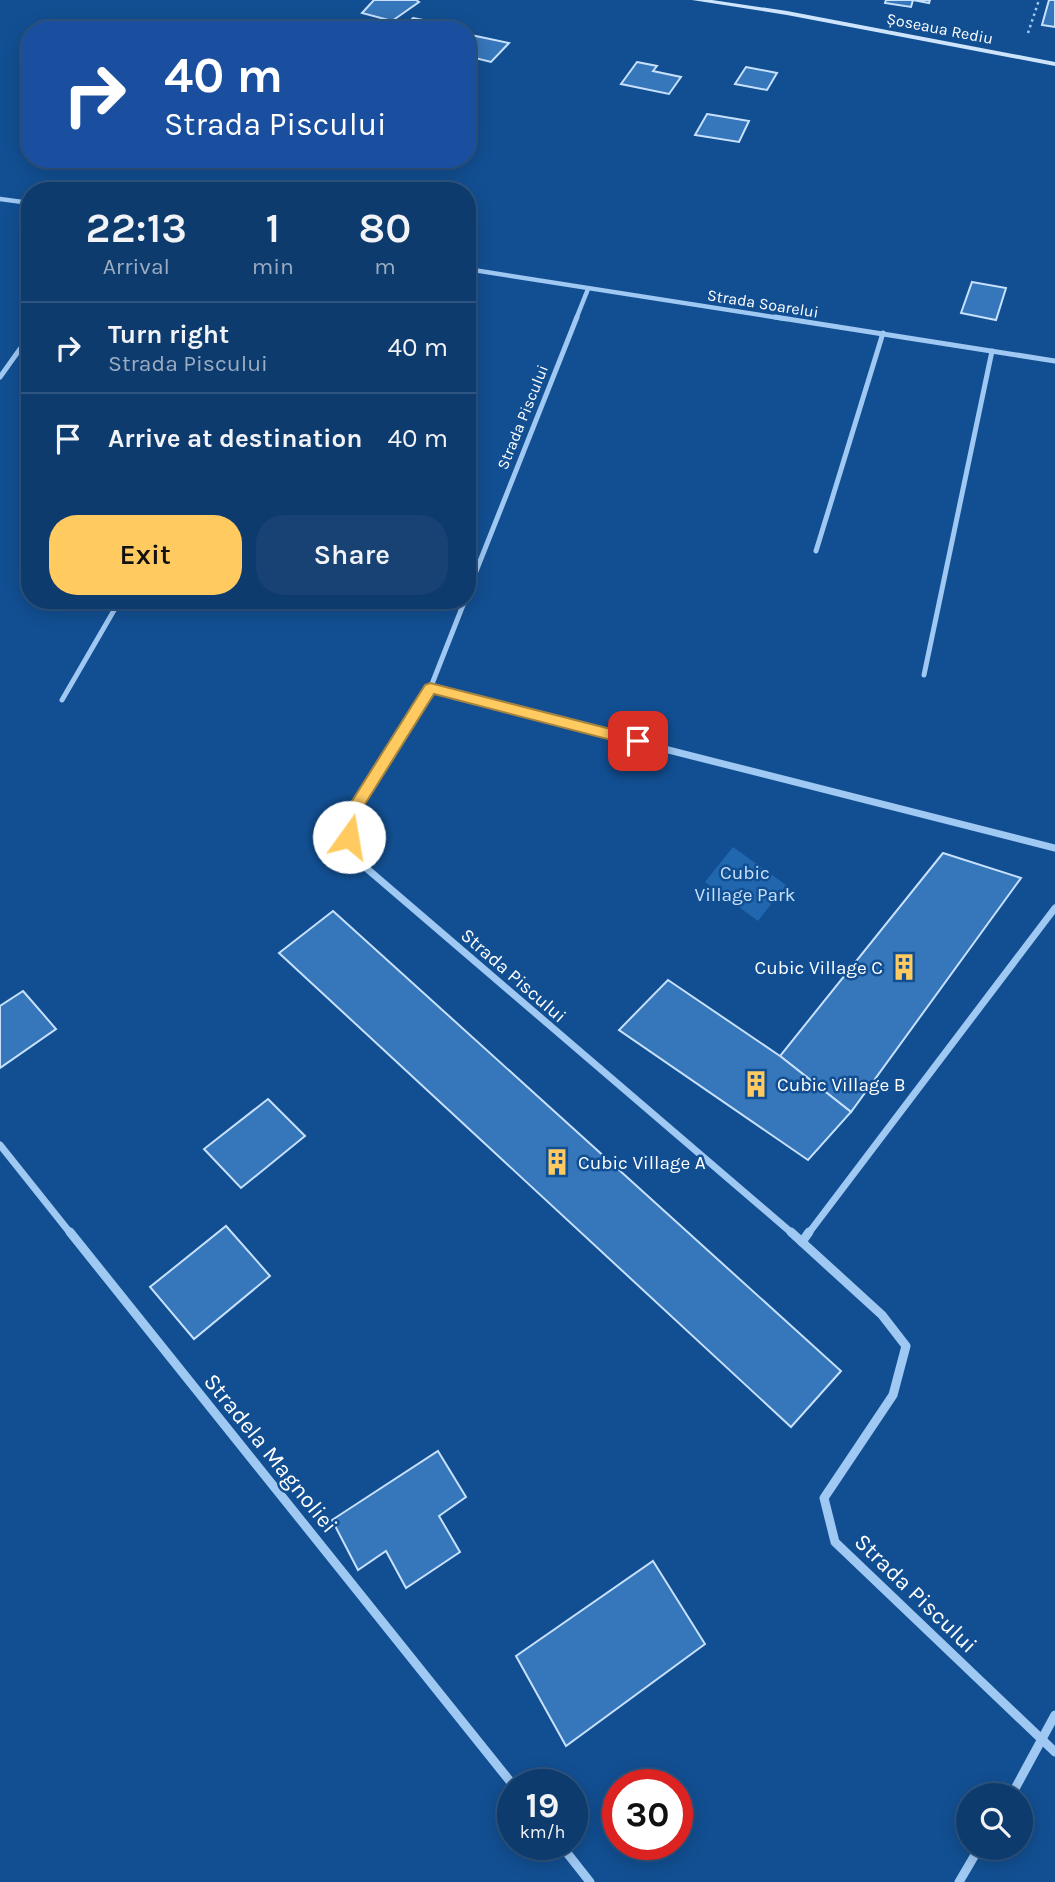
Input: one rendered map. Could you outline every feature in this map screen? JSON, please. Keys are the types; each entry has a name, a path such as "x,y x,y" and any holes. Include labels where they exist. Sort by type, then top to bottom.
{"main road":[{"name":"Șoseaua Rediu","path":"696,0 788,13 1055,64"}],"street":[{"path":"0,199 21,202"},
{"name":"Strada Soarelui","path":"476,270 1055,361"},
{"name":"Strada Piscului","path":"476,571 588,289"},
{"path":"816,551 883,333"},
{"path":"0,377 21,348"},
{"path":"924,676 992,351"},
{"path":"62,700 115,609"},
{"name":"Strada Piscului","path":"461,609 430,688 348,820 351,855 802,1242 882,1315 906,1346 893,1395 824,1498 835,1542 1055,1752"},
{"path":"430,688 1055,848"},
{"path":"802,1242 1055,908"},
{"name":"Stradela Magnoliei","path":"0,1145 500,1769"},
{"path":"1018,1783 1055,1714"},
{"path":"573,1860 590,1882"},
{"path":"959,1882 972,1860"}],"path":[{"path":"1020,57 1039,0"}],"green space":[{"name":"Cubic Village Park","path":"733,847 786,885 758,921 705,882"}],"building":[{"path":"374,0 419,2 392,21 362,13"},
{"path":"886,0 913,0 911,7 885,3"},
{"path":"1049,0 1055,0 1055,27 1042,25"},
{"path":"476,36 509,43 491,62 476,58"},
{"path":"637,62 657,66 653,71 681,77 669,94 621,84"},
{"path":"746,67 777,73 767,90 735,84"},
{"path":"707,114 749,121 739,142 695,135"},
{"path":"972,282 1006,288 996,320 961,313"},
{"name":"Cubic Village C","path":"943,853 1021,878 851,1112 780,1056"},
{"name":"Cubic Village A","path":"333,911 841,1371 791,1427 279,953"},
{"name":"Cubic Village B","path":"668,980 780,1056 851,1112 808,1160 619,1030"},
{"path":"23,991 56,1029 0,1068 0,1006"},
{"path":"268,1099 305,1136 241,1188 204,1149"},
{"path":"226,1226 270,1276 194,1339 150,1287"},
{"path":"438,1451 466,1497 439,1516 460,1552 406,1588 386,1551 358,1570 332,1520"},
{"path":"653,1561 705,1644 566,1746 516,1656"}],"place":[{"name":"Cubic Village C","path":"904,967"},
{"name":"Cubic Village B","path":"756,1084"},
{"name":"Cubic Village A","path":"557,1162"}],"route":[{"path":"349,837 348,820 430,688 638,741"}]}
